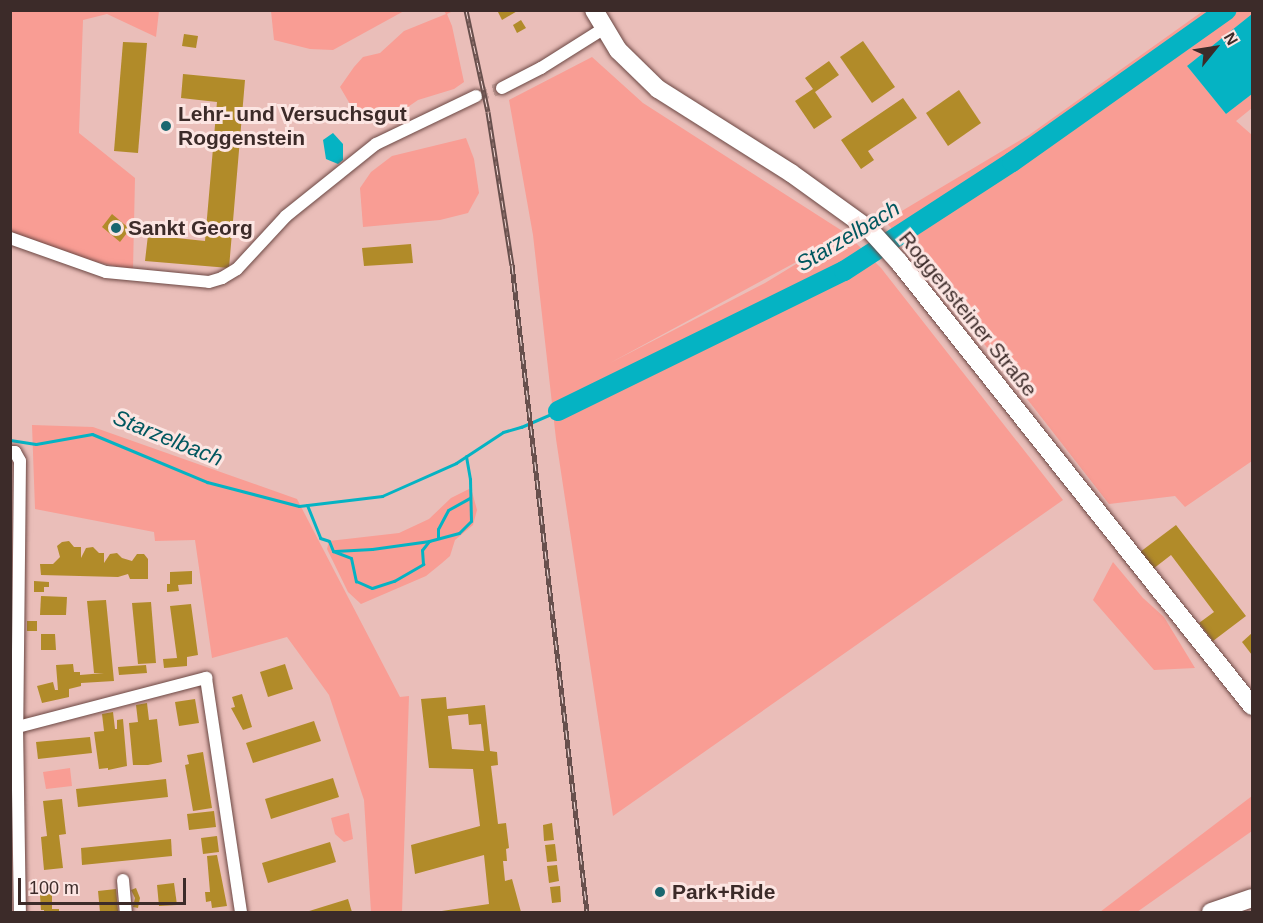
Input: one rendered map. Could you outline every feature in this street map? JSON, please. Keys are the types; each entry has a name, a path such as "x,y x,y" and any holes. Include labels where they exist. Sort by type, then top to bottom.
{"street":[{"name":"Roggensteiner Straße","path":"594,10 603,29 618,50 658,89 791,173 870,230 899,262 1252,706"},
{"path":"502,88 541,68 603,29"},
{"path":"10,238 106,272 209,282 222,278 237,269 286,216 376,144 444,109 476,96"},
{"path":"15,457 14,728 20,912"},
{"path":"14,728 206,678 241,912"},
{"path":"123,880 126,912"},
{"path":"1211,912 1252,898"}],"shaded area":[{"path":"271,10 404,11 333,50 310,49 274,40"},
{"path":"10,11 159,11 156,37 107,14 83,20 79,133 135,178 133,270 65,255 11,234"},
{"path":"444,11 453,11 447,14 452,26 464,82 454,89 418,100 383,124 360,121 340,87 354,67 363,57 380,53 404,31 446,14"},
{"path":"1203,11 1252,11 1252,14 1187,66 1226,114 1252,94 1252,108 1236,121 1252,135 1252,461 1185,507 1175,496 1109,504 914,254 885,221 1029,135"},
{"path":"592,57 643,103 847,234 881,268 1063,500 613,816 556,439 533,235 509,100","holes":["824,247 765,283 610,363"]},
{"path":"466,138 474,159 479,193 468,213 440,220 363,227 360,188 371,172 392,156"},
{"path":"32,425 93,427 297,499 400,697 409,696 402,912 371,912 364,800 329,695 287,637 212,658 195,540 155,541 154,532 35,509"},
{"path":"471,488 477,510 473,525 455,540 450,556 442,563 426,576 361,604 348,592 327,549 329,541 399,533 429,519 451,498"},
{"path":"1113,562 1143,598 1164,617 1195,668 1154,670 1093,600"},
{"path":"70,768 72,786 46,789 43,772"},
{"path":"1252,796 1252,831 1137,912 1100,912"},
{"path":"349,813 353,839 344,842 335,834 331,818"}],"water":[{"path":"1252,14 1252,94 1226,114 1187,66"},
{"path":"333,133 343,144 343,160 338,164 326,159 323,140"}],"building":[{"path":"497,10 519,10 502,20"},
{"path":"521,20 526,28 517,33 513,25"},
{"path":"184,34 198,36 196,48 182,46"},
{"path":"863,41 895,87 872,103 840,57"},
{"path":"123,42 147,43 138,153 114,151"},
{"path":"829,61 839,75 815,92 832,117 814,129 795,101 813,89 805,78"},
{"path":"183,74 245,80 229,268 145,261 148,235 205,241 217,102 181,98"},
{"path":"959,90 981,123 948,146 926,113"},
{"path":"903,98 917,118 868,151 874,160 861,169 841,140"},
{"name":"Sankt Georg","path":"112,214 130,229 120,242 102,227"},
{"path":"411,244 413,263 364,266 362,248"},
{"path":"1176,525 1246,616 1213,641 1199,623 1214,612 1171,555 1153,569 1140,552"},
{"path":"69,541 74,547 81,547 81,558 86,548 93,547 99,553 104,553 104,563 110,554 117,553 122,558 132,561 137,554 144,554 148,559 148,579 130,579 128,574 118,577 41,575 40,564 53,564 60,557 57,546"},
{"path":"192,571 192,584 178,585 179,591 167,592 170,572"},
{"path":"34,581 49,582 49,587 44,587 44,592 34,592"},
{"path":"41,596 67,597 66,615 40,615"},
{"path":"106,600 114,681 81,683 81,686 69,689 69,697 42,703 37,686 53,682 55,690 58,690 56,665 73,664 74,672 80,672 80,675 104,673 94,673 87,601"},
{"path":"151,602 156,663 138,664 132,603"},
{"path":"191,604 198,655 187,657 187,666 164,668 163,659 177,658 170,606"},
{"path":"27,621 37,621 37,631 27,631"},
{"path":"1252,633 1252,655 1242,642"},
{"path":"41,634 55,634 56,650 41,650"},
{"path":"285,664 293,689 268,697 260,672"},
{"path":"146,665 147,673 119,675 118,667"},
{"path":"242,694 252,727 243,730 231,708 235,707 232,697"},
{"path":"446,697 447,709 485,705 490,751 497,752 498,765 491,766 498,824 506,823 509,848 506,849 507,861 503,861 505,881 512,879 521,912 435,912 489,904 484,855 415,874 411,845 480,826 473,769 429,768 421,699","holes":["468,714 469,725 481,724 484,751 452,749 448,716"]},
{"path":"195,699 199,723 179,726 175,702"},
{"path":"147,703 149,720 157,719 162,762 133,765 129,723 138,722 136,705"},
{"path":"113,712 115,729 117,729 117,720 123,719 127,766 108,770 108,768 99,769 94,732 104,731 102,714"},
{"path":"314,721 321,741 253,763 246,743"},
{"path":"90,737 92,753 38,759 36,742"},
{"path":"203,752 212,808 193,811 185,765 189,764 187,755"},
{"path":"333,778 339,797 271,819 265,799"},
{"path":"166,779 168,797 78,807 76,789"},
{"path":"62,799 66,834 59,835 63,868 44,870 41,837 47,836 43,801"},
{"path":"214,811 216,827 189,830 187,814"},
{"path":"552,823 554,840 544,841 543,825"},
{"path":"217,836 219,852 203,854 201,838"},
{"path":"171,839 172,856 82,865 81,848"},
{"path":"330,842 336,862 268,883 262,863"},
{"path":"555,844 557,861 547,862 545,845"},
{"path":"217,855 227,906 212,908 211,901 206,902 205,892 210,892 207,856"},
{"path":"557,865 559,881 549,883 547,866"},
{"path":"174,883 177,905 159,906 157,885"},
{"path":"560,886 561,902 552,903 550,887"},
{"path":"136,888 140,898 138,908 133,907 135,898 131,890"},
{"path":"116,889 118,911 100,912 98,891"},
{"path":"52,894 52,909 59,909 59,912 44,912 41,910 40,895"},
{"path":"348,899 352,912 306,912"}],"waterway":[{"name":"Starzelbach","path":"558,411 844,271 1012,162 1227,10"},
{"name":"Starzelbach","path":"10,440 36,444 92,434 207,482 299,506 382,496 456,463 503,432 558,411"},
{"name":"Starzelbach","path":"307,505 320,538 329,541 333,551 351,558 356,581 372,588 394,581 423,564 422,550 429,541 459,533 471,521 470,479 466,456"},
{"name":"Starzelbach","path":"438,537 438,529 448,510 470,498"},
{"name":"Starzelbach","path":"335,551 372,549 429,541"}],"tunnel":[{"path":"476,96 502,88"}],"railway":[{"path":"466,10 488,112 512,265 587,912"}],"place":[{"name":"Lehr- und Versuchsgut Roggenstein","path":"166,126"},
{"name":"Sankt Georg","path":"116,228"},
{"name":"Park+Ride","path":"660,892"}]}
